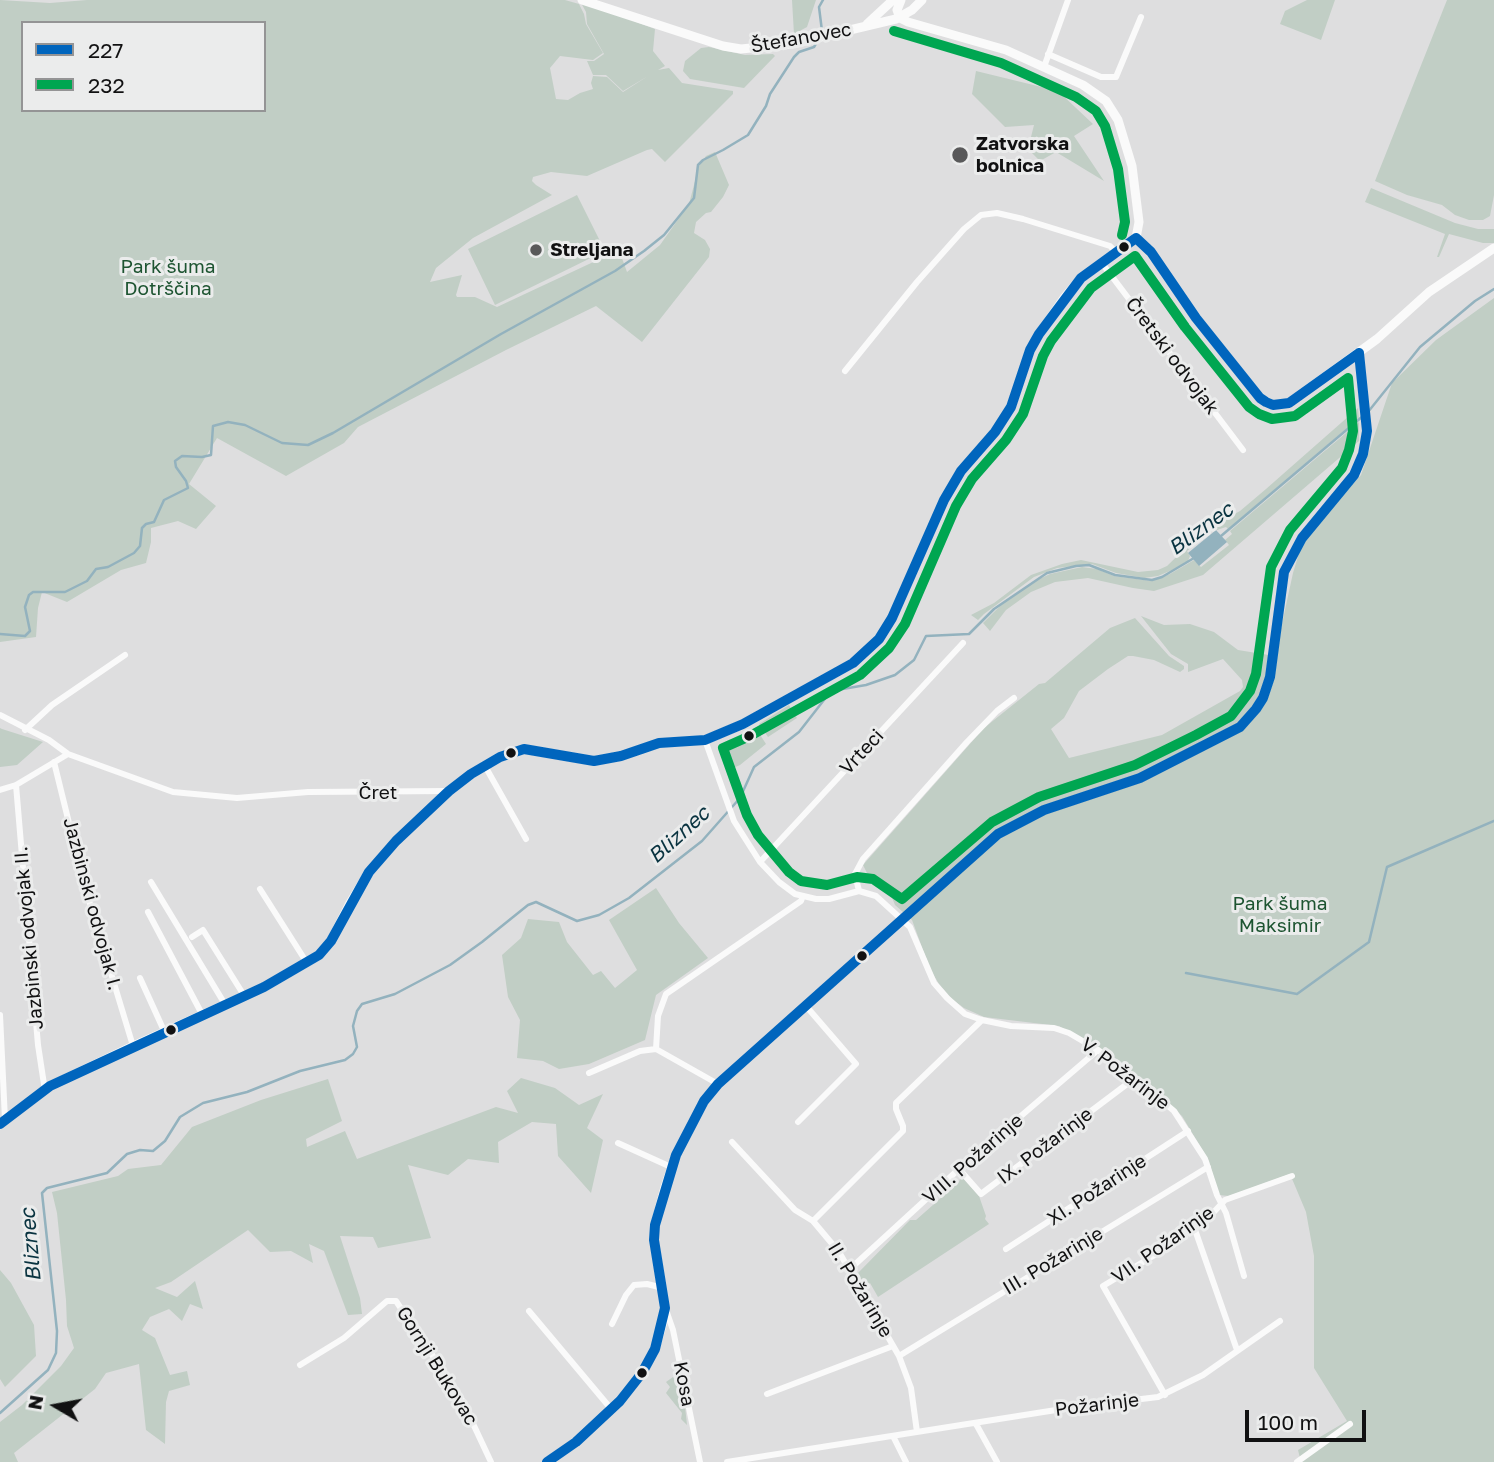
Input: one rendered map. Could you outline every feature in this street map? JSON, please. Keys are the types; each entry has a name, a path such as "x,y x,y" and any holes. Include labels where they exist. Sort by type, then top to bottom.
{"street":[{"name":"Štefanovec","path":"582,0 723,46 741,49 764,48 813,39 900,18"},
{"path":"863,26 894,0"},
{"path":"3,1122 45,1091 133,1046 245,997 319,955 331,941 350,902 369,872 396,841 449,791 500,757 524,749 594,761 621,756 659,743 705,740 743,724 853,663 879,639 892,618 944,500 961,471 995,432 1011,407 1030,350 1039,334 1081,278 1136,238 1139,222 1135,179 1118,120 1112,109 1094,92 990,44 908,22 900,18 897,10 901,0"},
{"path":"900,18 922,0"},
{"path":"1044,67 1068,0"},
{"path":"1048,54 1101,77 1116,77 1141,17"},
{"path":"845,371 917,282 964,229 981,215 997,213 1023,219 1110,246 1116,252"},
{"path":"1136,238 1151,252 1196,318 1260,398 1273,405 1289,403 1359,353 1429,292 1494,247"},
{"name":"Čretski odvojak","path":"1101,262 1243,450"},
{"path":"547,1462 576,1442 611,1410 634,1385 649,1360 659,1336 665,1308 654,1240 655,1225 671,1167 699,1109 719,1084 998,834 1044,810 1140,778 1240,727 1264,698 1270,677 1284,572 1302,538 1354,475 1363,454 1366,422 1359,353"},
{"name":"Vrteci","path":"760,862 963,642"},
{"path":"25,730 52,705 125,655"},
{"path":"859,891 855,874 863,859 967,742 997,711 1014,698"},
{"name":"Čret","path":"0,715 48,740 68,754 173,793 237,798 308,793 449,791"},
{"path":"705,740 734,821 760,862 779,882 803,896 829,898 859,891 876,896 902,918"},
{"path":"0,790 16,785 68,754"},
{"name":"Jazbinski odvojak I.","path":"54,762 84,884 133,1046"},
{"path":"485,766 526,839"},
{"name":"Jazbinski odvojak II.","path":"16,785 38,1045 45,1091"},
{"path":"151,882 226,1006"},
{"path":"260,889 306,964"},
{"path":"656,1049 658,1016 666,994 801,901 803,896"},
{"path":"148,912 203,1016"},
{"name":"V. Požarinje","path":"902,918 910,927 930,975 942,992 965,1014 1011,1026 1054,1028 1069,1033 1098,1050 1174,1111 1208,1167 1222,1203"},
{"path":"192,937 203,930 245,997"},
{"path":"140,978 165,1033"},
{"path":"798,1122 856,1064 806,1006"},
{"path":"0,1015 3,1122"},
{"path":"813,1222 903,1131 904,1126 896,1103 982,1020"},
{"path":"589,1073 640,1051 656,1049 719,1084"},
{"name":"VIII. Požarinje","path":"850,1269 959,1169 1098,1050"},
{"name":"IX. Požarinje","path":"959,1169 981,1194 1135,1078"},
{"name":"XI. Požarinje","path":"1006,1249 1188,1131"},
{"name":"II. Požarinje","path":"732,1142 794,1210 813,1222 834,1243 899,1356 911,1388 917,1432"},
{"path":"618,1143 671,1167"},
{"name":"III. Požarinje","path":"899,1356 1208,1167"},
{"name":"VII. Požarinje","path":"1165,1395 1103,1286 1153,1256 1222,1203 1292,1175"},
{"name":"VII. Požarinje","path":"1222,1203 1244,1276"},
{"path":"1194,1227 1237,1350"},
{"path":"612,1324 634,1285 663,1288"},
{"name":"Gornji Bukovac","path":"300,1364 344,1338 387,1301 396,1301 461,1398 491,1462"},
{"name":"Kosa","path":"665,1308 673,1330 700,1462"},
{"path":"530,1311 611,1410"},
{"name":"Požarinje","path":"727,1462 1165,1395 1203,1375 1280,1321"},
{"path":"767,1394 894,1346"},
{"path":"976,1424 996,1462"},
{"path":"1298,1462 1350,1424"},
{"path":"893,1436 906,1462"}],"green space":[{"name":"Park šuma Dotrščina","path":"0,0 50,3 87,0 565,0 579,4 586,24 603,53 593,60 560,56 550,68 556,99 568,100 593,89 593,76 607,77 623,92 648,76 623,91 606,75 593,75 587,61 594,61 604,54 587,24 586,12 580,1 655,29 653,51 665,66 658,70 669,68 682,83 733,91 665,162 652,149 587,176 551,172 533,177 532,181 536,185 552,195 473,238 436,268 430,282 462,275 457,297 475,297 497,307 619,250 627,272 660,245 689,204 699,166 706,156 715,152 729,185 711,212 696,222 694,233 705,240 710,249 709,257 642,342 596,306 358,427 344,443 286,476 217,438 189,484 216,506 196,529 178,521 151,528 146,563 121,570 67,602 42,592 36,637 0,642"},
{"path":"792,0 816,0 807,27 794,34"},
{"path":"1307,0 1335,0 1321,40 1280,24 1285,11"},
{"path":"1447,0 1494,0 1494,195 1490,216 1483,220 1469,220 1455,215 1442,205 1407,195 1375,181"},
{"path":"709,47 745,55 775,56 744,88 690,79 683,71 685,61 701,48"},
{"path":"976,71 1058,91 1093,124 1074,136 1104,181 1056,152 1040,161 1028,149 1034,125 1005,127 972,94"},
{"path":"1371,188 1455,223 1478,229 1494,229 1494,243 1483,243 1449,234 1437,257 1445,234 1365,202"},
{"name":"Streljana","path":"577,195 605,251 495,305 468,249"},
{"name":"Park šuma Maksimir","path":"1494,298 1494,1462 1301,1462 1298,1450 1347,1421 1314,1368 1314,1256 1306,1212 1290,1174 1229,1196 1219,1195 1209,1161 1182,1116 1120,1061 1059,1026 984,1017 952,999 930,969 912,920 895,905 889,890 870,879 863,865 984,728 1039,684 1045,683 1110,628 1135,618 1184,669 1180,672 1154,660 1128,656 1079,691 1064,718 1051,729 1069,758 1162,735 1240,691 1243,687 1242,680 1223,659 1188,672 1188,664 1171,654 1141,616 1164,625 1190,624 1214,632 1238,650 1275,656 1303,540 1361,475 1392,383 1436,340"},
{"path":"1358,408 1359,418 1228,529 1214,528 1187,551 1190,556 1188,561 1172,570 1144,578 1116,573 1092,564 1057,568 1034,577 978,620 971,615 994,603 1031,575 1062,564 1081,560 1138,572 1167,566 1203,531 1240,511"},
{"path":"1359,422 1359,441 1203,575 1154,591 1088,578 1055,582 1031,592 1006,610 990,631 983,623 1000,606 1035,581 1050,574 1082,567 1097,569 1114,576 1151,581 1194,560 1201,567 1229,545 1225,540 1232,534 1230,531"},
{"path":"789,705 797,718 768,737 759,724"},
{"path":"0,728 43,742 17,765 0,767"},
{"path":"757,730 766,744 731,769 722,750"},
{"path":"656,888 679,923 708,958 656,995 645,1040 589,1064 559,1069 543,1061 517,1058 520,1020 508,997 502,955 521,938 528,919 559,922 567,942 593,975 601,971 615,988 637,970 609,920"},
{"path":"521,1078 555,1088 579,1105 603,1094 587,1128 603,1140 591,1193 558,1156 556,1124 532,1122 498,1142 499,1163 468,1159 448,1175 408,1165 431,1238 378,1248 373,1237 340,1236 360,1298 362,1314 348,1315 324,1251 309,1244 313,1263 291,1251 270,1252 248,1230 171,1282 155,1288 177,1297 195,1281 203,1309 190,1304 182,1321 169,1309 150,1317 142,1330 155,1338 170,1375 187,1371 190,1385 169,1391 166,1402 165,1444 146,1430 139,1364 106,1373 95,1389 14,1453 18,1462 0,1462 0,1422 22,1405 61,1366 74,1348 67,1326 57,1213 52,1192 118,1176 128,1169 161,1165 192,1127 261,1100 328,1079 342,1121 306,1139 307,1147 345,1131 357,1159 496,1107 518,1113 507,1091"},
{"path":"961,1176 979,1196 989,1224 878,1297 870,1283 865,1286 858,1273 910,1220 916,1220 959,1182"},
{"path":"0,1270 11,1283 34,1325 36,1356 5,1387 0,1379"},
{"path":"673,1377 684,1397 687,1425 681,1419 682,1413 666,1393 670,1387 666,1382"}],"water":[{"path":"1216,530 1227,542 1199,566 1188,553"}],"waterway":[{"path":"820,35 822,31 819,7 823,0"},
{"path":"0,634 25,636 30,631 25,607 29,595 33,592 65,592 87,581 96,569 108,567 134,553 140,546 142,528 154,522 164,500 188,488 175,461 182,456 211,455 213,426 228,422 245,425 282,443 308,445 615,271 644,251 664,235 694,198 698,165 748,135 794,57 799,52 814,47 817,42"},
{"name":"Bliznec","path":"1368,412 1420,347 1475,301 1494,289"},
{"name":"Bliznec","path":"1221,536 1363,416"},
{"name":"Bliznec","path":"0,1413 48,1370 56,1353 57,1331 42,1193 47,1188 107,1173 127,1154 140,1150 153,1151 165,1141 180,1117 203,1103 247,1092 300,1071 345,1060 357,1047 353,1026 362,1004 395,994 450,965 528,905 536,902 577,921 599,915 629,898 702,841 740,798 754,767 799,732 831,691 866,685 895,675 914,660 926,636 969,634 994,609 1047,573 1089,565 1115,575 1152,580 1194,558"},
{"path":"1186,973 1297,994 1369,942 1387,867 1494,821"}],"transit line":[{"name":"232","path":"894,31 1001,63 1076,97 1096,111 1105,126 1118,169 1125,222 1122,235"},
{"name":"227","path":"1136,238 1151,252 1196,318 1266,402 1273,405 1289,403 1359,353"},
{"name":"227","path":"0,1124 50,1086 264,987 319,955 331,941 369,872 396,841 449,791 500,757 524,749 594,761 621,756 659,743 705,740 743,724 853,663 879,639 892,618 944,500 961,471 995,432 1011,407 1030,350 1039,334 1081,278 1136,238"},
{"name":"232","path":"1135,256 1185,327 1249,407 1259,414 1272,419 1295,416 1348,378 1353,431 1349,450 1342,468 1290,530 1271,567 1256,674 1250,691 1231,716 1196,735 1135,765 1039,797 992,822 902,899 873,879 857,877 827,885 801,881 789,872 758,835 747,815 723,748 750,736 860,675 889,648 905,624 956,506 972,479 1006,440 1023,414 1051,341 1091,288 1135,256"},
{"name":"227","path":"547,1462 576,1442 620,1401 642,1373 655,1349 665,1308 654,1240 655,1225 676,1155 704,1101 718,1084 998,834 1044,810 1140,778 1240,727 1256,709 1270,677 1284,572 1302,538 1354,475 1363,454 1367,431 1359,353"}],"place":[{"name":"Zatvorska bolnica","path":"960,155"},
{"name":"Streljana","path":"536,250"}]}
